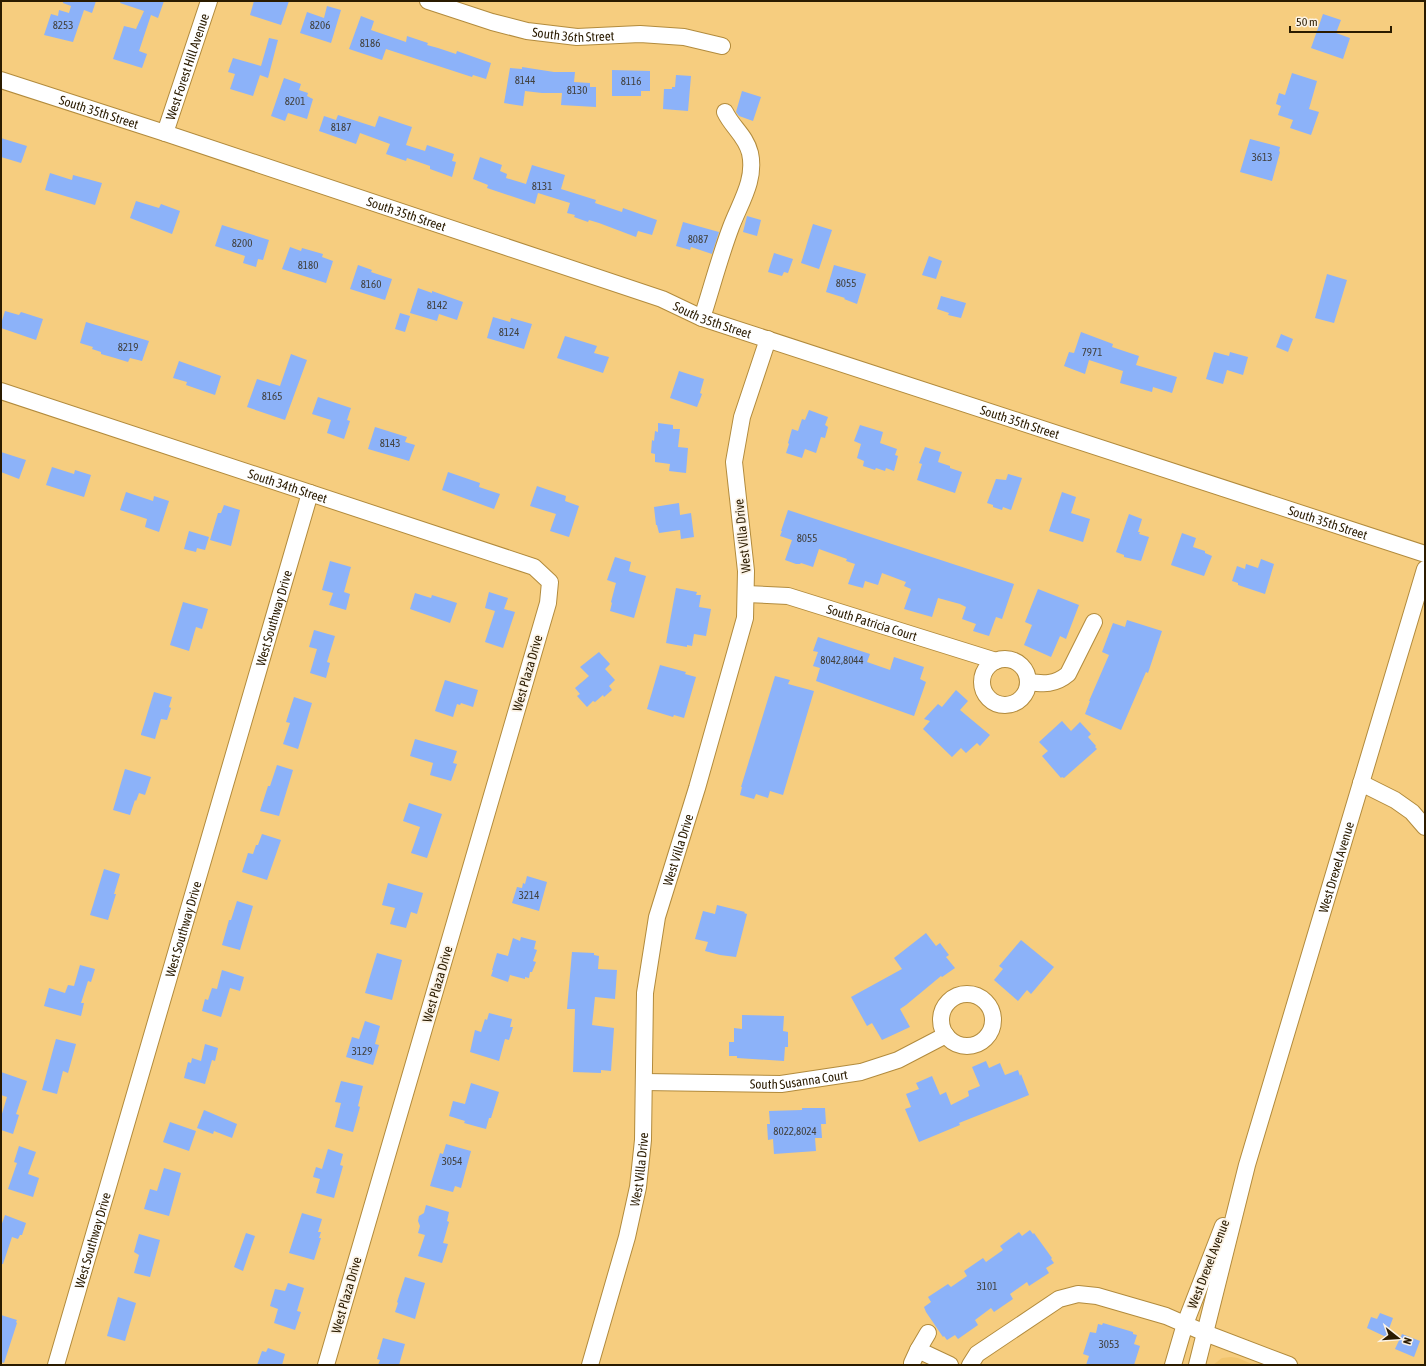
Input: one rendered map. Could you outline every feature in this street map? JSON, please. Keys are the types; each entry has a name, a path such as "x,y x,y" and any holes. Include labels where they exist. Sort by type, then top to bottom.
{"street":[{"name":"West Forest Hill Avenue","path":"165,133 209,1"},
{"name":"South 36th Street","path":"428,1 492,22 527,31 577,36 640,34 684,37 722,46"},
{"name":"South 35th Street","path":"1,80 165,133 662,300 702,318 1425,554"},
{"path":"702,318 731,227 747,190 750,177 750,152 744,138 728,119 725,112"},
{"name":"West Villa Drive","path":"590,1365 627,1237 638,1187 643,1140 645,993 657,917 697,788 745,618 746,571 734,462 742,417 768,339"},
{"name":"South 34th Street","path":"1,391 534,566 550,582 548,603"},
{"name":"West Southway Drive","path":"56,1365 310,493"},
{"name":"West Drexel Avenue","path":"1198,1365 1247,1165 1425,569"},
{"name":"South Patricia Court","path":"746,594 788,596 996,661 1010,660 1023,668 1028,682"},
{"name":"West Plaza Drive","path":"326,1365 548,603"},
{"path":"996,661 989,665 982,678 984,693 995,703 1010,705 1017,702 1023,696 1028,682 1052,683 1061,680 1068,674 1094,622"},
{"path":"1361,783 1395,800 1412,812 1425,827"},
{"name":"South Susanna Court","path":"644,1082 781,1084 862,1072 898,1060 946,1035"},
{"name":"West Drexel Avenue","path":"1173,1365 1185,1324 1247,1165"},
{"path":"970,1365 977,1354 1059,1299 1078,1294 1097,1296 1166,1316 1205,1333 1289,1365"},
{"path":"928,1333 915,1356 950,1365"}],"shaded area":[{"path":"1222,1358 1238,1358 1254,1365 1213,1365"}],"building":[{"path":"63,1 96,1 92,13 84,10 73,42 44,35 51,14 58,16 59,10 69,13 71,6 63,3"},
{"path":"121,1 164,1 158,18 151,15 139,51 147,54 142,68 113,59 124,26 136,29 144,11 120,3"},
{"path":"254,1 289,1 281,25 250,15"},
{"path":"327,6 341,10 331,43 300,33 307,12 324,18"},
{"path":"1323,14 1341,20 1336,33 1350,38 1343,59 1311,48"},
{"path":"361,16 374,21 371,30 406,42 407,36 428,43 427,45 456,54 457,51 491,63 486,79 473,75 472,77 386,49 382,60 349,49"},
{"path":"269,38 278,40 268,78 260,75 253,96 230,89 235,74 228,72 233,58 261,66"},
{"path":"522,67 554,72 575,72 574,82 590,83 590,87 596,87 596,107 561,105 562,93 525,91 523,106 504,103 510,68 522,69"},
{"path":"612,70 650,71 650,91 641,91 641,96 612,96"},
{"path":"1292,73 1317,81 1309,109 1319,112 1311,135 1290,128 1293,120 1278,115 1281,106 1276,104 1279,93 1285,95"},
{"path":"676,75 691,76 688,111 663,109 664,89 672,89 672,87 675,87"},
{"path":"284,78 301,84 299,90 308,93 307,96 313,99 307,119 288,113 285,121 271,116"},
{"path":"742,91 761,97 753,121 739,116 736,112"},
{"path":"338,115 375,127 379,116 412,127 406,145 425,151 427,145 454,154 452,161 456,162 452,177 430,169 430,166 407,158 406,161 386,154 390,144 360,133 356,144 319,131 324,116 336,120"},
{"path":"1,138 27,146 21,163 1,157"},
{"path":"1250,139 1280,147 1272,181 1240,172"},
{"path":"480,157 502,165 500,171 507,174 506,178 526,184 532,165 565,175 561,189 596,200 595,203 622,212 623,208 657,220 652,235 638,231 636,237 599,223 589,220 588,222 574,217 575,215 567,213 570,203 538,193 535,204 487,188 488,185 473,179"},
{"path":"50,173 72,180 73,175 102,183 95,205 45,190"},
{"path":"136,201 159,208 161,204 180,211 172,234 130,218"},
{"path":"747,216 761,220 757,236 743,232"},
{"path":"683,222 719,232 712,254 691,247 690,250 676,246"},
{"path":"813,224 832,230 819,269 801,263"},
{"path":"222,225 269,240 263,260 258,259 256,267 243,263 245,256 215,246"},
{"path":"290,247 301,251 302,248 323,254 322,257 333,261 326,283 282,269"},
{"path":"774,253 793,259 788,273 784,272 782,276 768,272"},
{"path":"929,256 942,261 936,279 922,275"},
{"path":"358,265 372,270 371,272 392,279 385,300 350,289"},
{"path":"834,265 866,274 857,304 844,299 845,298 826,292"},
{"path":"1327,274 1347,280 1334,323 1315,318"},
{"path":"418,288 432,293 432,291 463,302 457,320 439,314 437,321 410,313"},
{"path":"941,296 966,303 961,318 948,315 949,313 937,309"},
{"path":"5,311 19,315 21,312 43,319 36,340 1,328"},
{"path":"400,313 410,316 405,332 395,329"},
{"path":"493,317 510,322 511,318 532,324 524,349 487,338"},
{"path":"86,322 149,341 142,361 130,358 128,362 101,354 101,352 92,349 93,347 80,343"},
{"path":"1081,332 1113,344 1112,347 1139,356 1136,365 1177,377 1172,393 1153,387 1152,392 1120,383 1123,371 1089,360 1085,374 1064,366 1069,352 1074,353"},
{"path":"1281,334 1293,339 1288,352 1276,347"},
{"path":"565,336 597,346 594,353 609,357 603,373 557,358"},
{"path":"1214,352 1229,356 1230,352 1248,357 1243,375 1227,370 1223,384 1206,379"},
{"path":"291,354 307,360 285,420 247,407 257,379 280,386"},
{"path":"179,361 221,376 215,395 186,385 187,382 173,378"},
{"path":"679,371 704,379 700,393 702,394 697,407 670,398"},
{"path":"318,397 351,408 347,420 350,421 344,439 327,433 331,420 312,414"},
{"path":"809,410 828,417 825,425 828,427 825,438 821,437 816,453 805,449 802,458 786,453 792,429 798,431 802,419 805,420"},
{"path":"658,423 673,425 673,429 680,429 678,447 688,448 686,473 669,471 670,464 655,462 655,454 651,453 652,440 654,441 655,431 658,432"},
{"path":"860,425 883,432 880,443 897,449 895,455 898,456 894,471 886,468 885,471 876,468 875,470 863,466 864,461 857,458 861,444 854,441"},
{"path":"375,427 407,437 405,442 415,445 409,461 368,449"},
{"path":"925,447 941,452 938,462 962,472 955,493 917,480 922,464 919,463"},
{"path":"1,452 26,460 19,479 1,472"},
{"path":"52,467 74,474 75,470 91,475 84,497 46,485"},
{"path":"448,472 480,483 479,487 500,494 494,509 442,490"},
{"path":"1008,474 1022,478 1011,510 1003,507 1002,510 987,503 996,479 1006,480"},
{"path":"537,486 566,496 565,501 579,506 569,537 550,531 556,514 530,506"},
{"path":"126,492 153,501 154,496 169,501 159,532 145,527 147,519 120,510"},
{"path":"1062,492 1076,497 1071,513 1090,519 1083,542 1049,531"},
{"path":"679,503 680,515 691,513 694,537 681,539 680,530 659,533 656,525 654,507"},
{"path":"224,505 240,510 231,546 210,540 218,513 221,513"},
{"path":"788,510 1014,584 1002,619 996,617 989,636 973,631 976,624 962,619 966,607 960,604 938,598 932,617 904,609 911,589 904,586 906,582 882,573 878,585 865,581 863,588 848,584 855,564 846,561 847,559 819,549 813,567 801,563 796,564 785,560 792,540 780,536"},
{"path":"1129,514 1142,519 1138,532 1140,532 1139,534 1149,537 1141,561 1124,557 1124,555 1116,552"},
{"path":"189,531 209,537 205,550 197,548 196,552 184,549"},
{"path":"1182,533 1196,538 1193,547 1205,551 1205,553 1212,556 1204,576 1171,565"},
{"path":"615,557 631,562 629,571 646,576 634,618 610,611 616,583 607,580"},
{"path":"1261,559 1274,564 1265,594 1238,585 1238,583 1232,581 1237,566 1245,569 1246,564 1258,568"},
{"path":"330,561 351,567 344,592 350,594 346,610 329,605 333,593 322,590"},
{"path":"676,588 697,592 696,595 701,595 699,607 711,609 706,636 694,634 692,646 687,645 687,647 666,643"},
{"path":"1038,589 1079,605 1066,639 1060,636 1051,657 1024,645 1032,625 1025,622"},
{"path":"489,592 508,598 504,609 515,612 503,648 485,642 495,611 485,608"},
{"path":"415,593 431,598 432,595 457,603 450,623 410,609"},
{"path":"183,602 208,609 202,629 196,627 189,651 170,645"},
{"path":"1127,620 1162,631 1148,673 1146,672 1121,730 1085,714 1109,655 1102,652 1113,623 1125,627"},
{"path":"314,630 335,636 327,662 330,663 326,678 310,673 317,649 309,647"},
{"path":"818,637 870,654 867,662 890,670 894,657 924,667 920,679 926,682 914,716 816,681 820,668 813,666 818,652 813,651"},
{"path":"599,652 610,664 605,669 615,680 609,686 612,690 604,697 603,695 595,702 593,701 587,707 577,696 580,694 575,688 589,676 580,667"},
{"path":"660,665 686,672 685,674 696,677 684,718 674,715 673,717 647,709"},
{"path":"775,676 790,680 788,684 814,691 783,795 770,791 768,798 756,794 754,799 740,795 741,787"},
{"path":"445,680 478,690 473,707 461,703 460,705 457,704 453,717 435,711"},
{"path":"956,690 968,701 960,710 990,735 980,746 977,743 966,753 961,748 952,757 923,729 930,721 924,719 938,704 942,707"},
{"path":"154,692 172,697 169,707 171,708 167,720 161,719 155,739 141,735"},
{"path":"294,697 312,703 298,749 283,744 290,723 286,722"},
{"path":"1062,721 1071,731 1080,722 1091,734 1088,737 1097,749 1064,778 1061,778 1042,756 1048,751 1039,742"},
{"path":"415,739 457,751 453,763 457,764 451,781 430,775 433,763 410,756"},
{"path":"277,765 293,770 279,816 260,811"},
{"path":"125,769 151,777 145,795 139,793 130,815 113,810"},
{"path":"409,803 442,814 427,858 411,853 420,827 403,821"},
{"path":"262,834 281,840 267,880 242,872 248,853 253,854"},
{"path":"104,869 120,874 108,920 90,915"},
{"path":"527,876 547,882 539,911 512,903 517,887 522,888 523,883 525,884"},
{"path":"388,883 423,893 417,914 411,912 406,928 390,924 395,908 382,905"},
{"path":"237,901 253,906 240,950 222,945 229,920 231,920"},
{"path":"717,905 745,912 744,913 747,914 736,957 705,951 708,942 695,939 703,911 715,914"},
{"path":"926,933 936,946 940,943 949,955 946,957 955,968 942,977 941,976 900,1009 910,1027 882,1040 872,1023 867,1026 851,997 902,969 894,958"},
{"path":"521,937 536,941 534,949 537,950 533,961 536,962 532,972 530,972 529,978 525,977 525,979 510,975 508,982 491,976 497,953 508,956 513,938 520,941"},
{"path":"1021,940 1054,967 1031,994 1027,990 1018,1001 994,980 1003,969 999,966"},
{"path":"572,952 594,953 594,955 599,956 598,969 617,970 615,999 595,997 592,1025 614,1028 611,1071 601,1070 601,1073 573,1072 575,1009 567,1009"},
{"path":"377,953 402,960 392,1000 365,993"},
{"path":"80,965 95,969 91,982 88,981 81,1003 84,1003 81,1016 44,1006 49,988 65,993 68,985 74,986"},
{"path":"222,970 244,977 240,991 230,988 221,1017 202,1011 205,999 208,1000 212,988 217,989"},
{"path":"489,1013 512,1019 510,1027 513,1027 509,1040 505,1039 499,1061 470,1052 475,1030 481,1032 485,1019 487,1020"},
{"path":"742,1015 784,1016 783,1031 788,1032 788,1047 785,1047 784,1061 737,1058 737,1056 729,1056 729,1042 734,1042 734,1028 742,1029"},
{"path":"365,1021 380,1026 375,1044 379,1045 373,1065 346,1057 352,1037 359,1039"},
{"path":"56,1039 76,1044 68,1073 63,1071 57,1094 42,1090"},
{"path":"205,1044 218,1048 215,1061 212,1060 205,1084 184,1078 188,1062 191,1063 192,1058 201,1061"},
{"path":"986,1061 989,1068 1000,1063 1005,1075 1018,1070 1029,1095 959,1123 960,1125 919,1142 905,1109 911,1107 906,1094 919,1089 916,1083 932,1076 940,1095 946,1092 951,1105 969,1096 968,1091 980,1086 972,1067"},
{"path":"1,1072 27,1081 16,1114 19,1115 13,1134 1,1130 1,1117 7,1097 1,1095"},
{"path":"341,1081 363,1086 358,1106 360,1107 353,1132 335,1127 341,1103 335,1102"},
{"path":"471,1083 499,1092 486,1129 464,1123 465,1121 449,1116 453,1101 465,1104"},
{"path":"802,1108 825,1108 826,1124 821,1124 822,1138 815,1138 816,1151 774,1154 773,1139 768,1140 767,1124 770,1124 769,1111 802,1110"},
{"path":"204,1110 237,1124 232,1138 214,1131 213,1134 197,1128"},
{"path":"170,1122 196,1131 189,1151 163,1142"},
{"path":"446,1144 471,1151 461,1188 455,1186 453,1192 430,1186 440,1153 443,1154"},
{"path":"19,1146 36,1152 28,1174 39,1178 33,1197 8,1189 17,1163 14,1162"},
{"path":"328,1149 343,1154 340,1165 343,1166 334,1198 316,1193 320,1179 313,1177 316,1167 322,1169"},
{"path":"164,1168 181,1173 169,1216 144,1209 150,1189 157,1191"},
{"path":"426,1205 449,1212 447,1221 449,1222 443,1243 448,1244 442,1263 418,1256 425,1235 418,1233 420,1226 418,1221 419,1216 424,1213"},
{"path":"302,1213 322,1219 318,1232 321,1232 319,1238 321,1238 314,1260 289,1253"},
{"path":"5,1215 26,1223 22,1235 20,1235 18,1239 12,1237 3,1264 1,1264 1,1226"},
{"path":"1030,1230 1033,1234 1034,1233 1052,1258 1051,1259 1054,1263 1046,1268 1049,1273 1029,1286 1027,1282 1010,1294 1013,1299 994,1312 991,1308 975,1320 978,1325 958,1339 955,1335 947,1340 944,1336 943,1337 924,1307 931,1302 928,1297 948,1284 951,1287 967,1276 964,1271 983,1258 986,1262 1003,1250 1000,1246 1019,1232 1022,1236"},
{"path":"246,1233 255,1236 243,1271 234,1267"},
{"path":"139,1234 160,1240 150,1277 134,1273 139,1255 134,1252"},
{"path":"405,1277 425,1283 415,1319 395,1312"},
{"path":"288,1283 304,1288 297,1311 301,1312 295,1330 274,1323 278,1309 270,1306 275,1289 285,1291"},
{"path":"118,1297 136,1303 125,1341 107,1336"},
{"path":"1380,1313 1393,1318 1386,1337 1367,1328 1371,1317 1377,1319"},
{"path":"1,1315 17,1320 4,1363 1,1362"},
{"path":"1103,1323 1133,1332 1133,1334 1137,1335 1134,1344 1140,1346 1134,1365 1086,1365 1089,1356 1083,1354 1090,1332 1096,1333 1098,1324 1102,1325"},
{"path":"1402,1334 1420,1341 1414,1357 1395,1349"},
{"path":"383,1338 405,1344 399,1365 378,1365 380,1360 377,1359"},
{"path":"268,1348 285,1354 282,1365 257,1365 262,1351 266,1352"}]}
